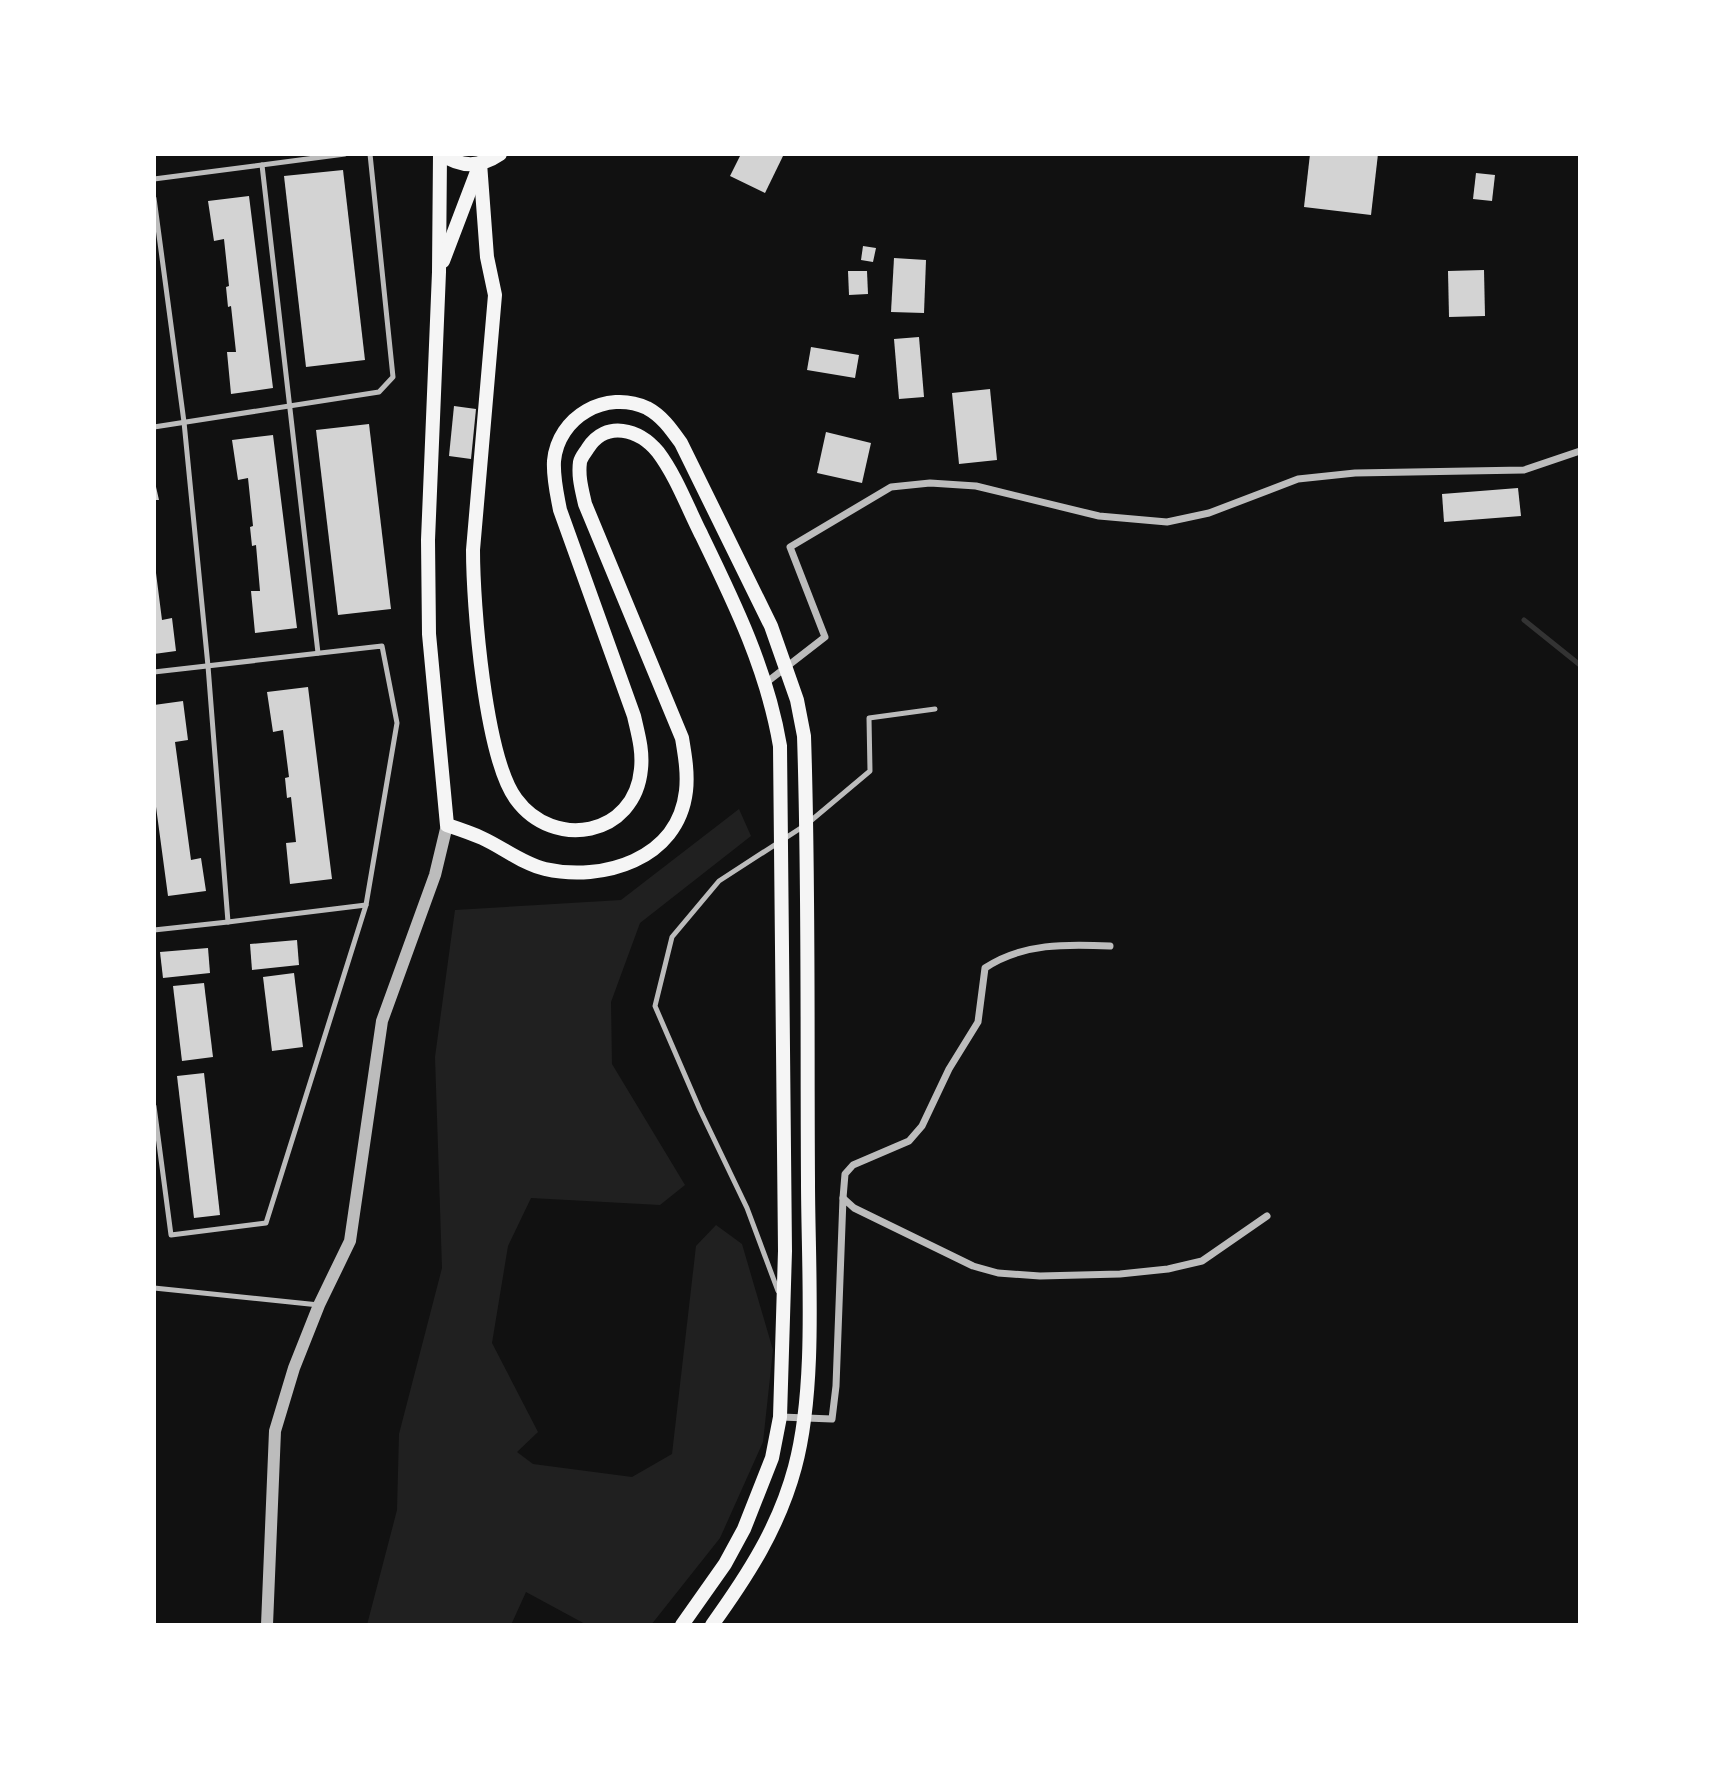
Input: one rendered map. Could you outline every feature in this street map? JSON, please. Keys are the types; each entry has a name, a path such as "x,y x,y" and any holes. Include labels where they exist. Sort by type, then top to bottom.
{"main road":[{"path":"500,154 480,163 462,164 441,154 428,540 429,634 447,825 481,837 541,868 570,874 604,872 634,862 658,844 677,820 686,794 687,765 674,715 585,504 580,482 580,459 593,440 611,430 628,431 643,437 669,468 739,613 766,682 780,746 785,1251 780,1417 772,1458 744,1529 725,1564 682,1625"},
{"path":"439,272 480,163"},
{"path":"480,163 487,257 495,295 473,550 473,589 495,750 505,780 530,814 545,825 566,831 588,831 610,821 625,808 636,791 642,770 641,744 634,716 560,510 555,486 554,460 561,437 573,420 590,408 610,402 629,402 648,409 665,421 695,467 754,590 787,668 804,736 807,824 808,1252 804,1415 796,1464 781,1510 764,1547 712,1625"}],"street":[{"path":"766,682 825,637 790,547 891,487 930,483 976,486 1099,516 1167,522 1209,513 1298,479 1355,473 1524,470 1580,451"},
{"path":"267,1625 275,1431 294,1368 319,1305 350,1241 382,1021 435,876 447,825"},
{"path":"780,1417 804,1415 832,1419 836,1386 845,1174 853,1165 909,1141 922,1126 949,1069 978,1022 985,968 1007,956 1059,944 1110,946"},
{"path":"843,1199 854,1208 973,1266 998,1273 1040,1276 1144,1272 1202,1261 1267,1216"}],"lane":[{"path":"154,179 345,154"},
{"path":"154,426 379,393 393,377 370,154"},
{"path":"262,165 318,653"},
{"path":"154,198 184,422 208,666 228,922"},
{"path":"154,672 382,646 397,723 366,905 266,1223 171,1235 154,1107"},
{"path":"785,1307 747,1208 700,1110 656,1006 672,937 719,881 807,824 870,771 869,718 935,709"},
{"path":"154,930 366,905"},
{"path":"154,1287 319,1305"}],"shaded area":[{"path":"739,809 751,836 640,923 611,1002 612,1064 685,1185 660,1205 531,1198 508,1246 492,1343 538,1432 517,1452 533,1464 632,1477 672,1454 696,1246 716,1225 742,1244 773,1350 763,1442 720,1538 651,1625 587,1625 526,1592 511,1625 367,1625 397,1510 399,1434 442,1268 435,1057 455,910 621,900"}],"building":[{"path":"741,154 783,156 765,193 730,176"},
{"path":"1310,154 1378,154 1371,215 1304,207"},
{"path":"343,170 365,360 306,367 284,176"},
{"path":"1476,173 1495,175 1492,201 1473,199"},
{"path":"249,196 273,388 231,394 227,352 236,352 231,306 228,307 226,287 229,286 224,239 214,241 208,201"},
{"path":"863,246 876,248 873,262 861,260"},
{"path":"894,258 926,260 924,313 891,312"},
{"path":"1484,270 1485,316 1449,317 1448,271"},
{"path":"848,271 867,271 868,294 849,295"},
{"path":"919,337 924,397 899,399 894,339"},
{"path":"811,347 859,355 855,378 807,370"},
{"path":"990,389 997,460 959,464 952,393"},
{"path":"454,406 476,409 471,459 449,456"},
{"path":"369,424 391,609 338,615 316,430"},
{"path":"826,432 871,443 862,483 817,473"},
{"path":"273,435 297,628 255,633 251,591 260,591 256,545 252,546 250,527 253,526 248,478 238,480 232,440"},
{"path":"154,478 159,500 154,500"},
{"path":"1518,488 1521,516 1444,522 1442,494"},
{"path":"156,573 162,620 172,618 176,651 154,654"},
{"path":"308,687 332,879 290,884 286,843 296,842 291,797 287,798 285,778 289,777 283,730 273,732 267,692"},
{"path":"183,701 188,740 175,742 191,860 201,858 206,891 168,896 154,792 154,705"},
{"path":"297,940 299,965 252,970 250,944"},
{"path":"208,948 210,973 163,978 160,952"},
{"path":"294,973 303,1047 272,1051 263,977"},
{"path":"204,983 213,1057 182,1061 173,986"},
{"path":"204,1073 220,1215 194,1218 177,1076"}],"waterway":[{"path":"1524,620 1580,665"}]}
